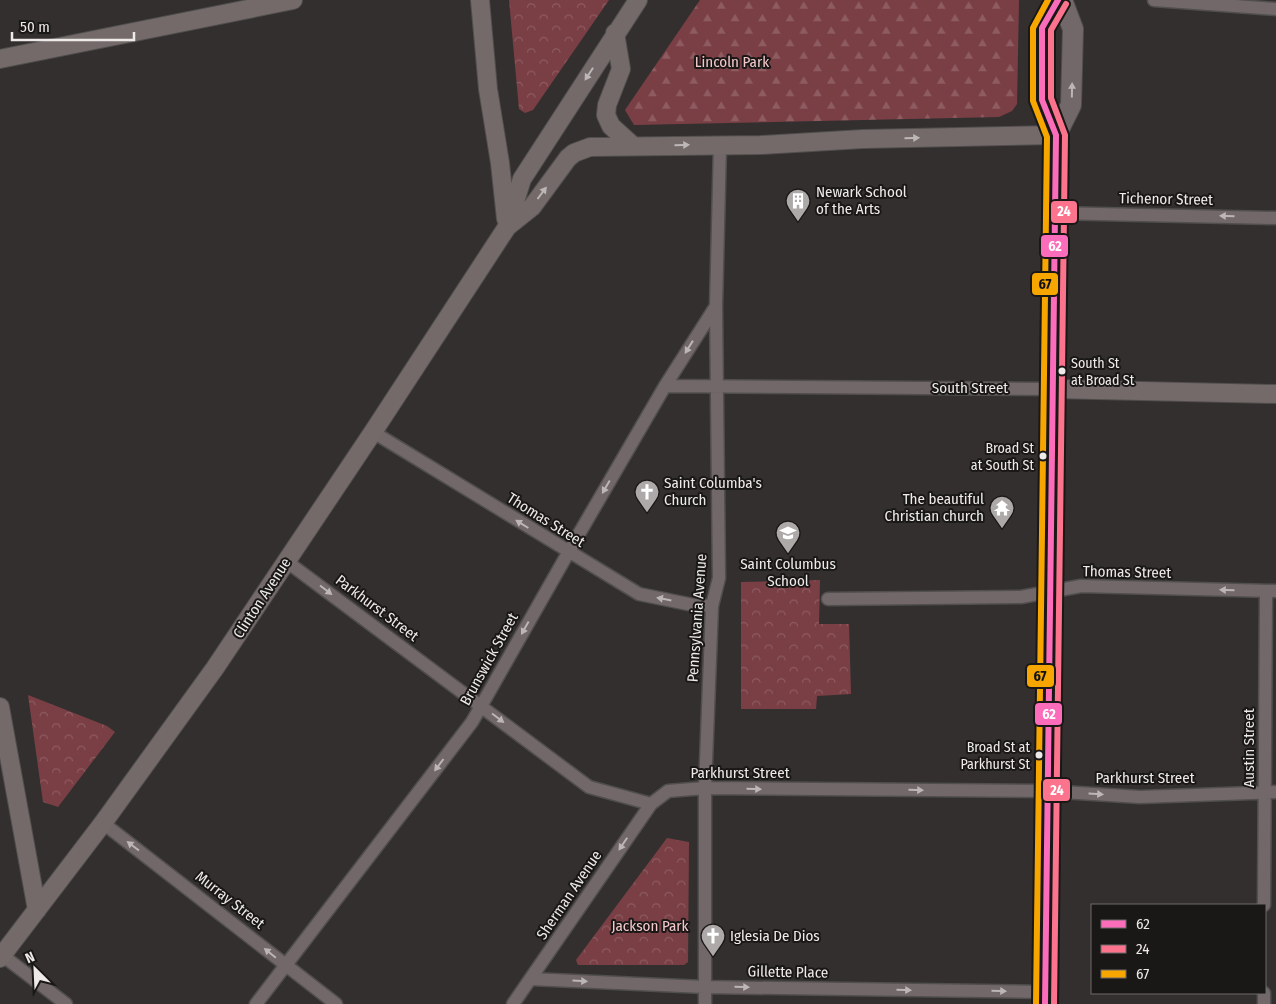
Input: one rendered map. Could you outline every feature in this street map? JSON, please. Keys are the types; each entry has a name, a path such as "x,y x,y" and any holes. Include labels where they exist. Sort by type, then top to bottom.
{"main road":[{"path":"0,59 292,0"},
{"path":"480,0 488,89 500,163 507,227"},
{"path":"507,227 522,180 638,0"},
{"path":"1045,998 1056,135 1042,100 1042,28 1058,0"},
{"path":"1056,135 1071,105 1073,29 1062,0"},
{"path":"615,33 621,69 606,105 606,115 611,126 633,146"},
{"path":"507,227 532,207 574,153 590,146 761,145 863,139 1056,135"},
{"name":"Clinton Avenue","path":"1,957 103,823 216,668 374,432 507,227"},
{"name":"South Street","path":"1053,389 1276,394"},
{"path":"0,707 37,910"}],"street":[{"path":"1154,0 1276,9"},
{"name":"Pennsylvania Avenue","path":"705,1004 705,788 712,606 719,578 716,306 720,145"},
{"name":"Tichenor Street","path":"1055,213 1276,218"},
{"name":"Brunswick Street","path":"256,1004 472,722 665,386 716,306"},
{"name":"South Street","path":"665,386 1053,389"},
{"name":"Thomas Street","path":"374,432 568,553 640,594 693,605 712,606"},
{"name":"Parkhurst Street","path":"286,561 589,787 651,804 668,791 705,788 1047,791 1140,797 1270,792"},
{"name":"Thomas Street","path":"828,599 1021,597 1081,586 1271,591"},
{"name":"Austin Street","path":"1264,904 1270,792 1271,591"},
{"name":"Sherman Avenue","path":"513,1004 651,804"},
{"name":"Murray Street","path":"103,823 336,1004"},
{"path":"1,957 66,1004"},
{"name":"Gillette Place","path":"531,979 704,987 1045,998"}],"green space":[{"path":"509,0 609,0 533,110 525,113 519,109"},
{"name":"Lincoln Park","path":"700,0 1019,0 1017,104 1012,111 999,117 634,125 625,110"},
{"path":"820,580 819,624 849,624 851,694 817,696 816,709 741,709 741,582"},
{"path":"28,695 107,726 115,732 58,807 43,802"},
{"name":"Jackson Park","path":"667,838 689,842 688,962 684,965 578,965 576,960"}],"transit line":[{"name":"67","path":"1036,1004 1047,137 1033,101 1033,28 1048,0"},
{"name":"62","path":"1045,1004 1056,135 1042,100 1042,28 1058,0"},
{"name":"24","path":"1054,1004 1065,135 1051,98 1051,30 1066,4"}],"place":[{"name":"Newark School of the Arts","path":"798,222"},
{"name":"South St at Broad St","path":"1062,371"},
{"name":"Broad St at South St","path":"1043,456"},
{"name":"Saint Columba's Church","path":"647,513"},
{"name":"The beautiful Christian church","path":"1002,529"},
{"name":"Saint Columbus School","path":"788,554"},
{"name":"Broad St at Parkhurst St","path":"1039,755"},
{"name":"Iglesia De Dios","path":"713,957"}]}
